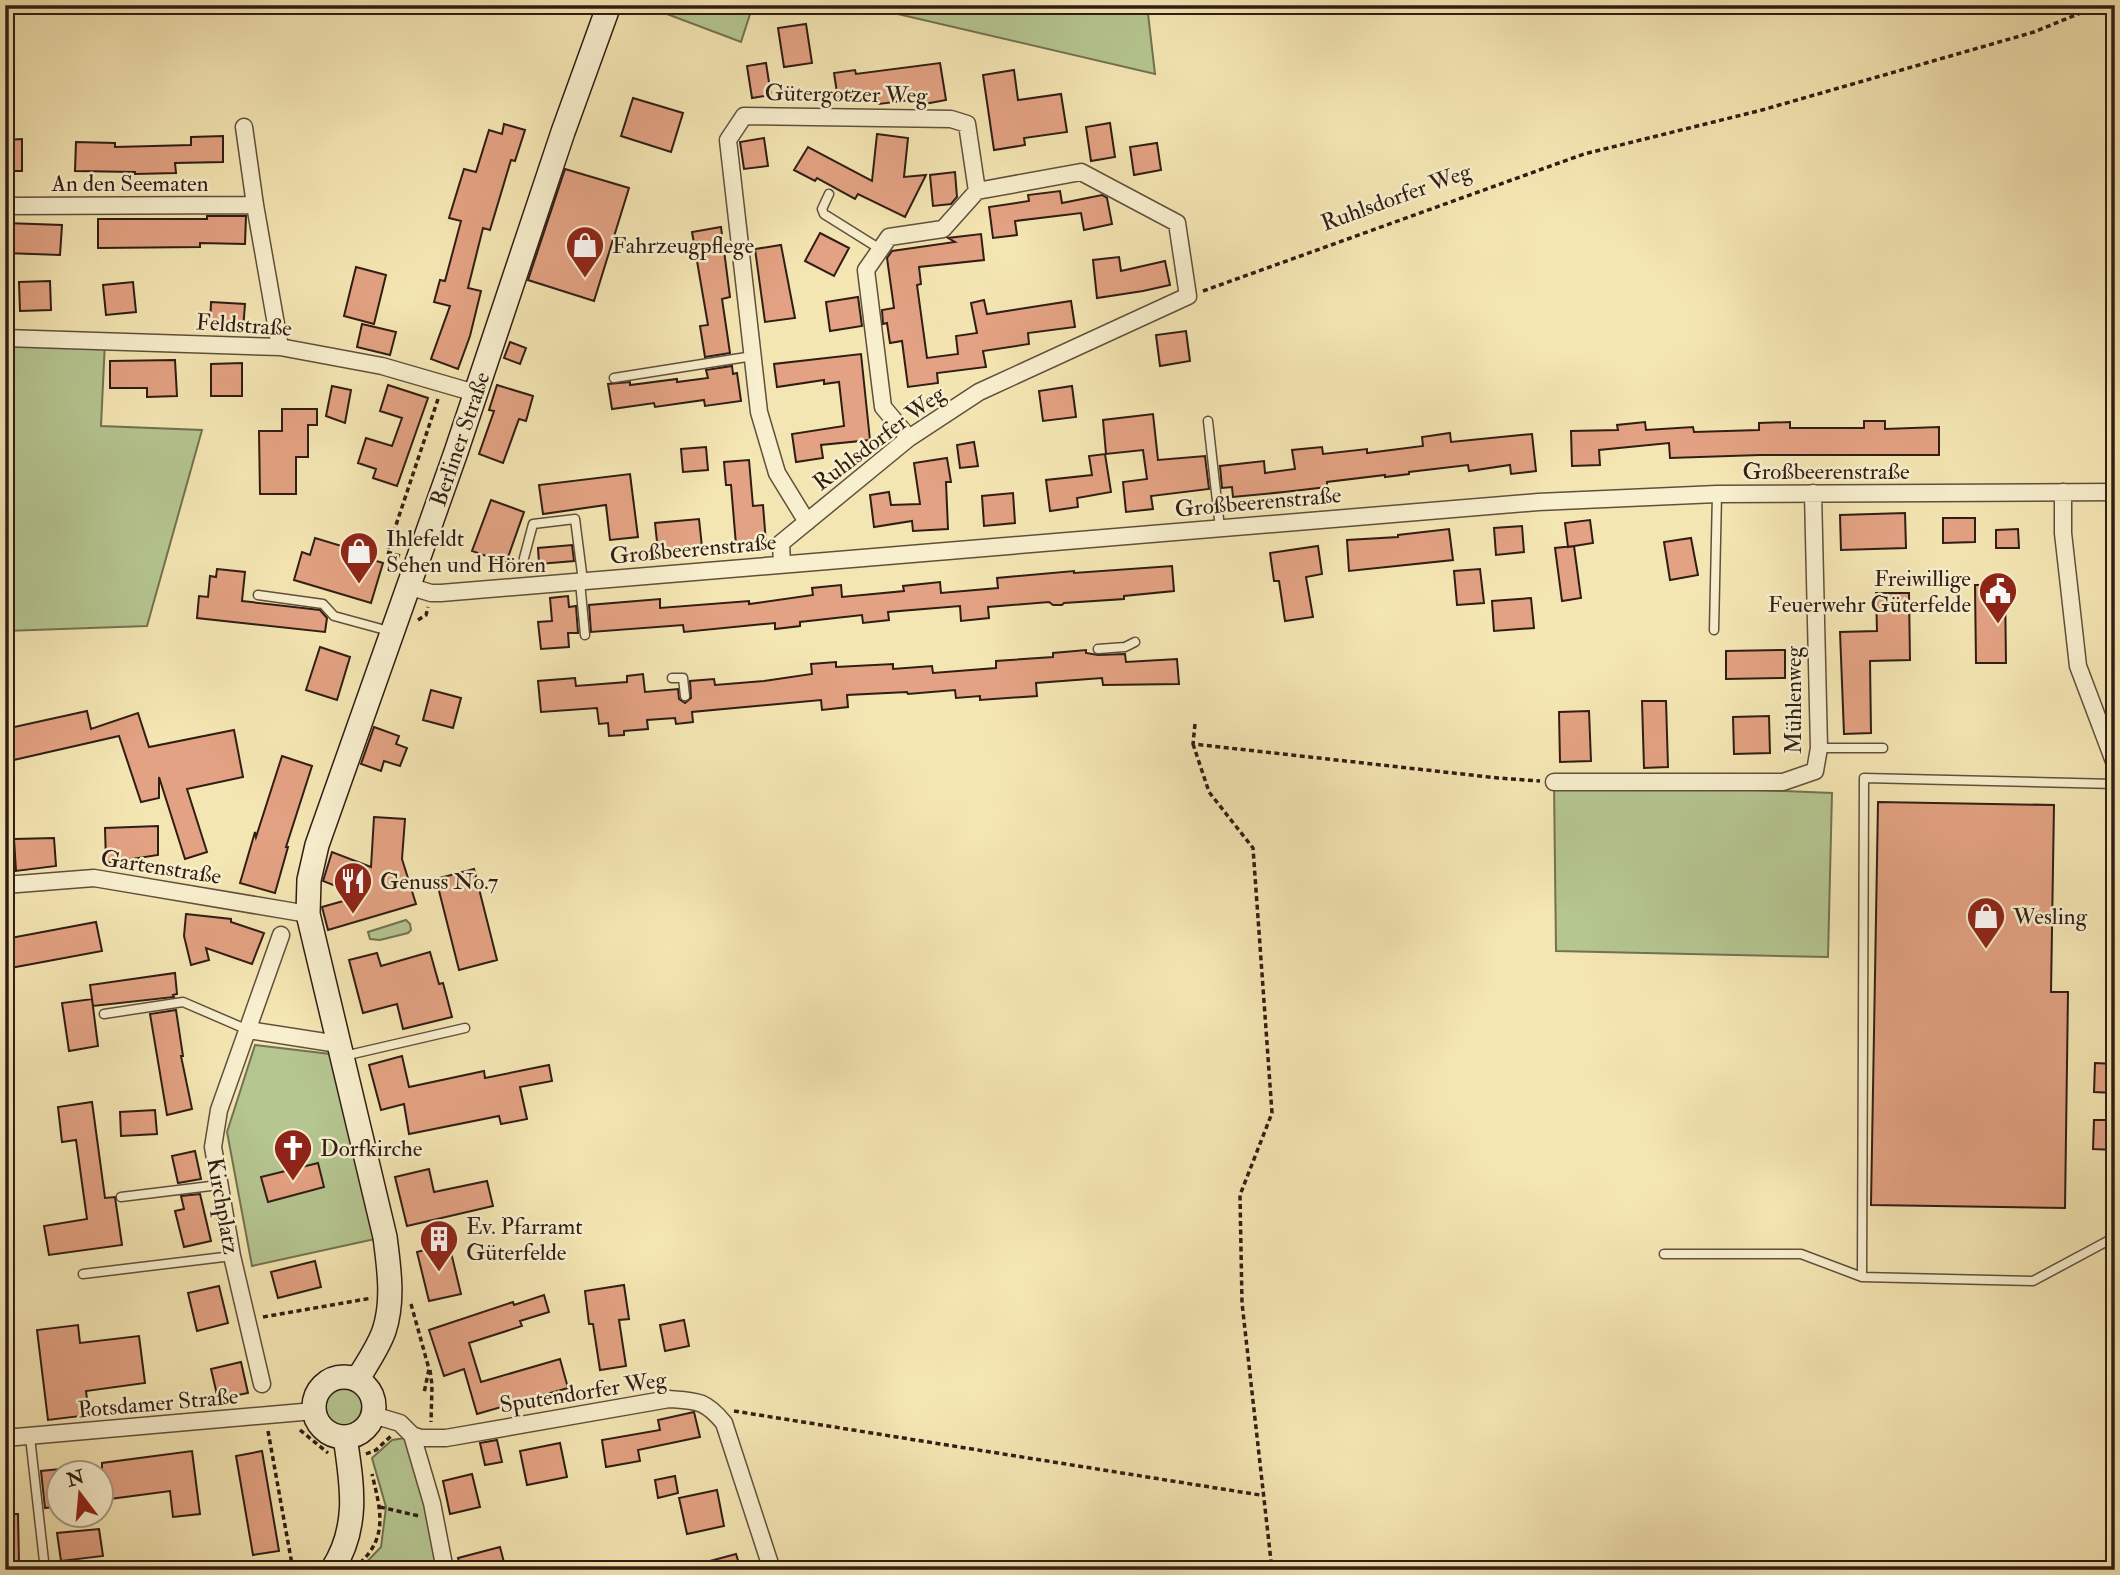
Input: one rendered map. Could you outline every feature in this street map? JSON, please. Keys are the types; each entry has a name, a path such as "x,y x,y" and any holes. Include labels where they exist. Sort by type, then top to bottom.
{"main road":[{"name":"Berliner Straße","path":"308,914 309,880 317,845 608,5"},
{"path":"308,914 386,1237 390,1274 390,1302 384,1332 357,1380"},
{"path":"348,1377 357,1380 371,1395 373,1415 363,1430 345,1437 328,1433 316,1420 314,1411 317,1393 330,1380 348,1377"},
{"path":"332,1570 345,1545 352,1516 352,1479 345,1437"}],"street":[{"name":"Gütergotzer Weg","path":"807,522 777,473 759,412 728,140 744,116 951,119 967,124 977,191"},
{"path":"244,127 280,347"},
{"path":"909,438 883,407 866,270 888,237 943,229 977,191 1081,172 1177,223 1188,296"},
{"name":"An den Seematen","path":"5,206 255,205"},
{"name":"Ruhlsdorfer Weg","path":"782,565 781,543 909,438 979,392 1188,296"},
{"name":"Feldstraße","path":"5,338 280,347 382,366 475,393"},
{"path":"2063,492 2063,534 2078,666 2115,764"},
{"name":"Großbeerenstraße","path":"408,586 441,593 1538,502 1717,494 2115,492"},
{"name":"Mühlenweg","path":"1555,782 1783,782 1815,771 1819,748 1813,493"},
{"name":"Gartenstraße","path":"5,885 94,878 308,914"},
{"name":"Kirchplatz","path":"262,1384 232,1256 213,1147 219,1110 281,935"},
{"path":"248,1030 340,1051"},
{"name":"Sputendorfer Weg","path":"412,1435 446,1438 669,1399 699,1401 711,1407"},
{"path":"711,1407 724,1423 772,1570"},
{"name":"Potsdamer Straße","path":"5,1438 314,1411"},
{"path":"373,1415 400,1423 412,1435 435,1520 445,1570"}],"lane":[{"path":"829,194 822,209 824,214 880,249"},
{"path":"614,378 753,356"},
{"path":"1208,421 1220,528"},
{"path":"1714,630 1717,494"},
{"path":"524,558 533,524 575,519 585,635"},
{"path":"258,595 323,604 334,616 392,632"},
{"path":"1098,649 1125,647 1135,642"},
{"path":"672,678 683,678 685,696"},
{"path":"1819,748 1883,748"},
{"path":"1862,1277 1864,778 2115,784"},
{"path":"104,1014 183,1002 248,1030"},
{"path":"340,1051 465,1028"},
{"path":"121,1197 219,1185"},
{"path":"1664,1254 1801,1254 1862,1277 2033,1281 2115,1237"},
{"path":"83,1274 232,1256"},
{"path":"30,1437 45,1570"}],"path":[{"name":"Ruhlsdorfer Weg","path":"1188,296 1584,154 1762,110 2008,40 2101,5"},
{"path":"400,556 387,552 443,384"},
{"path":"1195,724 1193,744 1209,792 1253,848 1272,1113 1240,1195 1242,1303 1272,1570"},
{"path":"1193,744 1555,782"},
{"path":"247,1320 367,1298"},
{"path":"411,1306 432,1385 430,1438"},
{"path":"424,1393 429,1369"},
{"path":"711,1407 1260,1495"},
{"path":"277,1430 267,1431 293,1570"},
{"path":"380,1507 435,1520"}],"green space":[{"path":"643,5 753,5 741,42"},
{"path":"859,5 1147,5 1155,74"},
{"path":"5,338 105,341 101,426 202,430 147,626 5,631"},
{"path":"1554,782 1832,793 1828,957 1556,951"},
{"path":"406,920 411,930 408,933 380,940 370,939 368,932"},
{"path":"255,1045 330,1054 375,1239 252,1266 227,1132"},
{"path":"342,1386 350,1387 356,1392 361,1398 361,1414 356,1420 350,1425 342,1426 334,1425 328,1420 323,1414 322,1406 323,1398 328,1392 334,1387"},
{"path":"405,1438 427,1504 439,1570 359,1570 381,1547 386,1507 372,1458 392,1440"}],"building":[{"path":"806,24 812,63 784,67 778,28"},
{"path":"766,63 771,95 752,98 747,66"},
{"path":"940,63 946,100 919,105 918,99 879,104 877,93 838,99 834,73 855,70 856,74"},
{"path":"1014,70 1018,100 1061,94 1067,132 1024,138 1025,145 994,150 983,75"},
{"path":"633,98 683,113 671,152 621,136"},
{"path":"1110,123 1115,157 1091,161 1086,127"},
{"path":"504,124 525,130 515,161 511,160 490,230 483,228 468,288 481,291 470,336 458,369 431,359 450,306 434,302 440,280 445,281 461,221 449,218 464,169 476,172 489,130 502,134"},
{"path":"877,134 908,138 904,177 926,175 905,217 858,194 855,199 817,178 815,181 794,170 808,147 872,181"},
{"path":"223,136 223,162 175,163 176,173 75,171 76,142 115,143 115,147 191,145 191,137"},
{"path":"764,138 768,166 744,169 740,142"},
{"path":"22,139 22,171 5,171 5,140"},
{"path":"1157,143 1161,170 1134,175 1130,147"},
{"path":"565,169 629,188 594,301 528,280"},
{"path":"955,172 957,197 951,204 933,206 930,175"},
{"path":"1060,191 1062,203 1102,195 1107,198 1112,224 1084,230 1081,213 1015,221 1017,235 993,238 989,207 1029,201 1028,195"},
{"path":"207,216 246,216 245,244 200,243 200,247 98,248 98,219 207,219"},
{"path":"5,223 62,225 60,255 5,253"},
{"path":"721,227 730,297 722,299 730,353 705,357 700,326 708,325 692,232"},
{"path":"820,233 849,248 834,276 805,261"},
{"path":"981,234 984,260 919,267 921,284 917,285 927,358 958,354 956,336 977,333 971,303 984,300 987,314 1071,301 1075,327 1028,333 1029,344 983,351 986,367 937,373 938,383 908,387 902,341 890,343 887,323 883,324 882,310 894,308 887,258 892,251 955,242 948,238"},
{"path":"781,245 795,318 765,322 755,249"},
{"path":"1119,257 1121,271 1165,261 1170,285 1097,298 1093,260"},
{"path":"356,267 386,275 374,324 344,316"},
{"path":"50,281 51,310 20,311 19,282"},
{"path":"133,282 136,312 106,315 103,285"},
{"path":"858,297 862,326 830,331 826,302"},
{"path":"211,302 245,304 243,330 210,328"},
{"path":"362,324 396,332 390,355 357,347"},
{"path":"1186,331 1190,361 1160,366 1156,335"},
{"path":"510,342 526,348 520,364 504,358"},
{"path":"861,354 870,440 821,445 823,458 796,462 792,434 844,426 839,382 824,384 824,380 777,387 774,364"},
{"path":"175,360 177,396 147,397 147,388 110,388 110,361"},
{"path":"242,363 242,396 211,396 211,364"},
{"path":"732,366 733,374 737,373 741,401 705,406 704,400 655,407 654,403 612,409 608,384 630,382 630,385 708,378 706,370"},
{"path":"388,385 428,398 397,486 373,478 376,469 358,463 366,438 392,446 402,418 380,411"},
{"path":"497,385 533,396 526,421 519,419 503,463 479,454 494,411 489,410"},
{"path":"332,386 351,390 345,423 326,416"},
{"path":"1072,386 1076,417 1043,421 1039,391"},
{"path":"282,409 317,409 317,425 308,425 308,457 296,457 296,494 260,494 259,431 282,431"},
{"path":"1153,414 1158,460 1205,456 1209,489 1151,496 1153,509 1126,512 1123,482 1147,479 1143,450 1106,454 1103,420"},
{"path":"1864,421 1885,421 1885,429 1939,427 1939,455 1670,458 1669,443 1599,450 1600,465 1572,466 1571,431 1618,430 1617,425 1645,422 1646,430 1693,427 1694,432 1759,430 1759,423 1790,422 1790,428 1864,428"},
{"path":"1450,433 1451,442 1532,434 1536,471 1511,474 1510,465 1469,471 1468,465 1327,482 1327,487 1233,497 1232,487 1222,488 1220,466 1264,461 1265,473 1295,469 1292,450 1322,447 1323,454 1367,449 1367,453 1423,446 1422,437"},
{"path":"974,442 978,466 960,468 957,445"},
{"path":"706,447 708,470 683,472 681,449"},
{"path":"1105,454 1111,492 1077,498 1078,507 1050,511 1046,480 1092,475 1089,456"},
{"path":"947,458 951,482 946,482 948,529 913,531 912,521 874,527 870,495 889,492 891,505 920,504 914,463"},
{"path":"749,460 753,506 763,505 766,543 736,545 731,485 726,485 724,462"},
{"path":"630,474 638,537 610,540 606,505 543,514 539,485"},
{"path":"1013,493 1015,523 984,526 982,496"},
{"path":"491,500 524,512 506,563 472,551"},
{"path":"1905,513 1906,548 1841,550 1840,515"},
{"path":"1943,518 1975,518 1975,542 1943,543"},
{"path":"699,519 702,547 658,551 655,523"},
{"path":"1590,520 1593,543 1568,547 1565,523"},
{"path":"1522,526 1524,552 1496,555 1494,528"},
{"path":"1449,529 1453,560 1349,571 1347,540 1398,537"},
{"path":"2018,529 2019,548 1996,548 1996,530"},
{"path":"315,538 345,547 343,551 383,563 371,603 294,580 302,552 310,555"},
{"path":"1691,538 1698,575 1670,580 1664,542"},
{"path":"572,545 574,561 539,564 538,548"},
{"path":"1318,546 1322,574 1306,577 1313,617 1285,621 1279,581 1274,581 1270,553"},
{"path":"1574,546 1581,598 1562,601 1555,548"},
{"path":"1172,566 1174,591 1062,605 1049,602 988,607 989,618 961,621 960,606 888,612 889,620 863,623 862,615 800,622 800,626 775,629 775,623 684,632 683,625 591,632 589,605 660,599 660,608 749,601 749,604 813,595 812,588 841,585 842,597 904,591 903,586 940,582 941,593 998,588 997,578"},
{"path":"217,569 245,572 242,601 320,610 327,618 325,632 197,618 199,596 208,597 210,576 216,577"},
{"path":"1480,569 1484,603 1457,605 1454,571"},
{"path":"1975,585 2005,585 2006,663 1976,663"},
{"path":"1876,593 1909,593 1910,660 1870,661 1871,733 1844,734 1840,632 1877,631"},
{"path":"568,596 569,607 576,606 578,633 568,633 569,647 541,649 538,622 552,621 550,598"},
{"path":"1531,598 1534,628 1494,631 1492,601"},
{"path":"320,647 350,657 337,700 306,690"},
{"path":"1086,650 1086,653 1098,655 1125,654 1126,662 1177,659 1179,684 1103,685 1102,678 1036,683 1037,696 980,700 980,696 956,698 955,690 847,695 848,707 822,710 821,700 692,712 693,722 676,724 675,718 647,720 648,729 624,731 624,735 609,736 608,723 599,724 597,708 541,712 538,681 575,678 576,686 627,682 627,676 643,674 645,692 678,689 679,699 685,703 691,698 690,681 714,679 715,685 764,681 812,674 811,664 836,662 836,667 893,664 893,669 932,666 933,673 996,668 996,661 1053,657 1053,653"},
{"path":"1785,650 1785,678 1726,679 1726,651"},
{"path":"431,690 461,698 453,728 423,720"},
{"path":"1642,701 1666,701 1668,767 1644,768"},
{"path":"87,711 91,729 138,713 149,747 234,730 243,777 187,789 207,852 185,859 159,777 159,798 141,802 119,736 5,762 5,729"},
{"path":"1589,711 1591,761 1560,762 1559,712"},
{"path":"1769,716 1770,753 1734,754 1733,717"},
{"path":"374,727 399,736 396,744 407,748 400,766 384,761 381,771 361,764"},
{"path":"282,756 312,766 286,847 275,893 240,883"},
{"path":"1878,802 2054,805 2051,992 2068,992 2065,1208 1871,1205"},
{"path":"374,817 405,819 402,859 416,904 328,930 322,907 361,896 323,881 332,852 371,867"},
{"path":"158,826 158,855 106,863 105,828"},
{"path":"54,838 56,866 16,871 14,839"},
{"path":"474,869 497,960 459,970 436,879"},
{"path":"186,914 231,919 231,922 264,933 252,964 206,948 209,960 191,965 184,936"},
{"path":"96,922 102,951 5,969 5,939"},
{"path":"430,952 439,984 443,983 452,1017 403,1029 397,1004 363,1013 349,960 377,953 381,966"},
{"path":"175,973 177,994 173,995 174,997 93,1006 90,985"},
{"path":"92,999 98,1046 69,1051 62,1003"},
{"path":"176,1010 181,1056 192,1109 167,1115 150,1014"},
{"path":"402,1056 409,1087 484,1071 485,1078 549,1065 552,1081 520,1087 527,1119 501,1124 499,1116 409,1134 404,1104 381,1110 369,1065"},
{"path":"2095,1063 2115,1064 2115,1093 2094,1092"},
{"path":"92,1102 105,1198 115,1197 122,1245 49,1255 44,1226 87,1219 76,1140 62,1142 58,1107"},
{"path":"155,1110 157,1134 121,1136 120,1112"},
{"path":"2094,1120 2115,1120 2115,1150 2093,1149"},
{"path":"195,1151 201,1179 178,1183 172,1156"},
{"name":"Dorfkirche","path":"318,1163 324,1187 268,1202 261,1177"},
{"path":"429,1169 434,1192 487,1181 493,1206 407,1226 395,1177"},
{"path":"200,1194 211,1241 184,1247 175,1211 184,1209 181,1196"},
{"name":"Ev. Pfarramt Güterfelde","path":"449,1244 461,1294 429,1301 417,1252"},
{"path":"315,1261 321,1287 278,1298 271,1272"},
{"path":"624,1285 629,1319 619,1320 626,1366 600,1370 593,1324 589,1324 585,1291"},
{"path":"219,1286 228,1323 197,1331 188,1293"},
{"path":"544,1295 549,1312 520,1321 522,1326 469,1343 481,1382 560,1359 568,1388 477,1414 464,1369 444,1376 429,1330 513,1302 514,1305"},
{"path":"684,1320 689,1346 665,1351 660,1325"},
{"path":"78,1325 80,1343 139,1336 145,1383 86,1391 89,1415 48,1420 37,1330"},
{"path":"241,1362 248,1393 218,1399 211,1369"},
{"path":"694,1412 700,1437 638,1450 640,1461 606,1467 602,1440 660,1430 658,1420"},
{"path":"497,1440 502,1462 485,1465 480,1443"},
{"path":"560,1443 567,1477 527,1485 520,1451"},
{"path":"192,1451 200,1514 173,1517 170,1491 116,1498 116,1461"},
{"path":"262,1451 279,1551 253,1555 236,1456"},
{"path":"46,1470 45,1508 41,1471"},
{"path":"472,1474 480,1507 450,1514 443,1481"},
{"path":"675,1476 678,1493 658,1498 655,1480"},
{"path":"717,1490 724,1526 687,1534 679,1498"},
{"path":"5,1514 18,1514 19,1563 5,1563"},
{"path":"99,1530 103,1556 61,1561 57,1533"},
{"path":"500,1547 506,1570 461,1570 458,1558"},
{"path":"736,1554 741,1570 695,1570 695,1565"}],"place":[{"name":"Fahrzeugpflege","path":"585,279"},
{"name":"Ihlefeldt Sehen und Hören","path":"359,585"},
{"name":"Freiwillige Feuerwehr Güterfelde","path":"1998,625"},
{"name":"Genuss No.7","path":"353,915"},
{"name":"Wesling","path":"1986,950"},
{"name":"Dorfkirche","path":"293,1182"},
{"name":"Ev. Pfarramt Güterfelde","path":"439,1273"}]}
